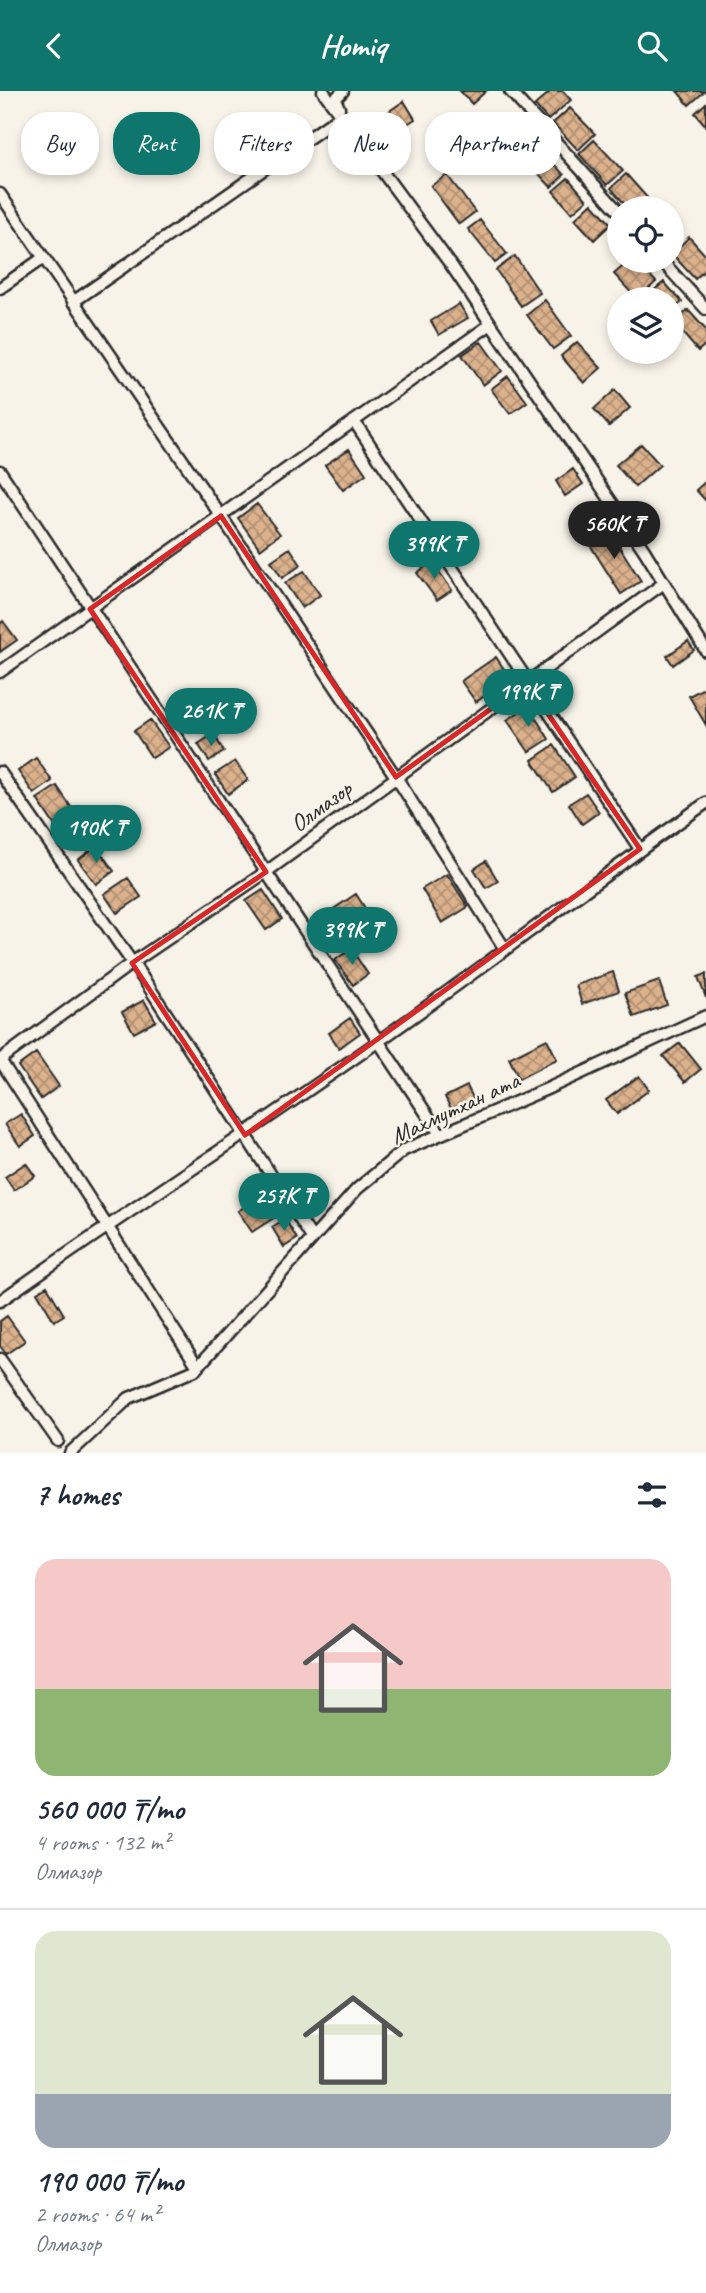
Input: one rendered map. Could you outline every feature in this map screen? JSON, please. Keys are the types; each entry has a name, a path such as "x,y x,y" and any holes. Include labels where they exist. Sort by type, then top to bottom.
{"street":[{"path":"323,91 340,112"},
{"path":"341,112 335,99 343,91"},
{"path":"510,91 607,199"},
{"path":"73,302 328,125"},
{"path":"385,175 491,324 664,583 706,651"},
{"path":"0,194 396,777 505,949"},
{"path":"0,289 43,258"},
{"path":"673,273 706,309"},
{"path":"0,672 491,324"},
{"path":"354,421 640,849"},
{"path":"0,471 440,1134"},
{"name":"Олмазор","path":"0,1060 664,583"},
{"path":"0,772 132,963 312,1238"},
{"path":"0,1301 379,1041 706,803"},
{"name":"Махмутхан ата","path":"70,1453 129,1398 198,1367 357,1188 404,1150 549,1088 706,1016"},
{"path":"0,1060 198,1367"},
{"path":"0,1359 58,1441"}],"highlighted area":[{"path":"221,516 396,777 527,683 640,849 245,1135 132,963 266,872 90,609"}],"building":[{"path":"460,91 486,91 472,104"},
{"path":"551,91 563,91 571,100 557,112 541,112 535,105"},
{"path":"677,91 705,91 689,105"},
{"path":"404,101 411,112 388,112"},
{"path":"706,103 706,126 695,113"},
{"path":"570,108 595,134 578,150 561,132 561,116"},
{"path":"594,140 623,171 607,185 579,154"},
{"path":"561,172 564,175 551,187 540,175 561,175"},
{"path":"626,174 646,196 618,196 611,188"},
{"path":"447,175 475,212 459,224 431,186"},
{"path":"568,178 587,200 572,213 553,191"},
{"path":"592,203 607,220 607,228 594,240 575,219"},
{"path":"480,220 507,254 495,263 468,229"},
{"path":"689,237 706,256 706,269 695,279 684,267 684,242"},
{"path":"515,256 540,293 521,306 496,270"},
{"path":"648,273 656,282 650,287 626,287 614,274"},
{"path":"545,300 571,336 553,349 527,315"},
{"path":"459,304 468,318 439,335 431,321"},
{"path":"688,310 706,330 706,344 698,351 684,335 684,314"},
{"path":"481,342 502,371 483,385 462,355"},
{"path":"577,342 601,368 584,383 561,356"},
{"path":"508,376 527,402 510,414 491,389"},
{"path":"615,390 630,408 609,426 594,409"},
{"path":"641,444 660,465 635,487 616,465"},
{"path":"349,449 366,474 343,490 325,465"},
{"path":"573,469 583,484 565,496 556,481"},
{"path":"706,481 706,501 696,490"},
{"path":"257,504 280,534 260,549 238,518"},
{"path":"607,527 641,581 621,594 587,540"},
{"path":"413,530 424,547 407,558 396,541"},
{"path":"290,548 301,565 282,578 271,561"},
{"path":"432,562 452,590 437,600 417,573"},
{"path":"304,571 320,595 302,608 285,583"},
{"path":"3,621 17,640 0,652 0,624"},
{"path":"688,641 694,650 673,665 667,656"},
{"path":"496,657 510,678 476,702 461,681"},
{"path":"706,687 706,725 689,696"},
{"path":"528,706 549,739 529,752 507,720"},
{"path":"150,720 169,747 152,758 134,731"},
{"path":"214,734 224,752 209,761 198,744"},
{"path":"554,745 575,777 553,792 532,760"},
{"path":"36,758 52,781 34,794 18,771"},
{"path":"235,761 248,780 228,794 215,774"},
{"path":"57,786 75,813 55,826 37,799"},
{"path":"586,793 599,812 582,824 569,804"},
{"path":"96,846 114,871 96,884 78,860"},
{"path":"486,861 498,881 486,888 474,869"},
{"path":"447,874 468,907 442,923 422,889"},
{"path":"128,878 141,897 117,913 104,894"},
{"path":"263,890 282,919 266,930 246,901"},
{"path":"356,894 370,916 331,943 317,920"},
{"path":"351,949 368,974 353,985 335,960"},
{"path":"613,972 619,991 582,1004 576,985"},
{"path":"706,974 706,998 698,977"},
{"path":"659,981 667,1005 634,1017 625,993"},
{"path":"144,1000 156,1021 134,1033 122,1012"},
{"path":"350,1018 360,1033 339,1048 329,1033"},
{"path":"547,1039 557,1059 519,1079 509,1058"},
{"path":"680,1043 701,1069 685,1082 663,1056"},
{"path":"36,1053 59,1086 41,1099 18,1066"},
{"path":"639,1076 649,1090 617,1114 606,1100"},
{"path":"467,1086 476,1104 454,1115 445,1097"},
{"path":"21,1114 35,1136 20,1146 5,1124"},
{"path":"26,1163 35,1176 14,1190 5,1177"},
{"path":"266,1193 280,1214 252,1232 238,1211"},
{"path":"285,1219 297,1239 284,1247 272,1227"},
{"path":"47,1286 64,1315 54,1321 37,1292"},
{"path":"7,1316 25,1341 6,1354 0,1346 0,1321"}]}
